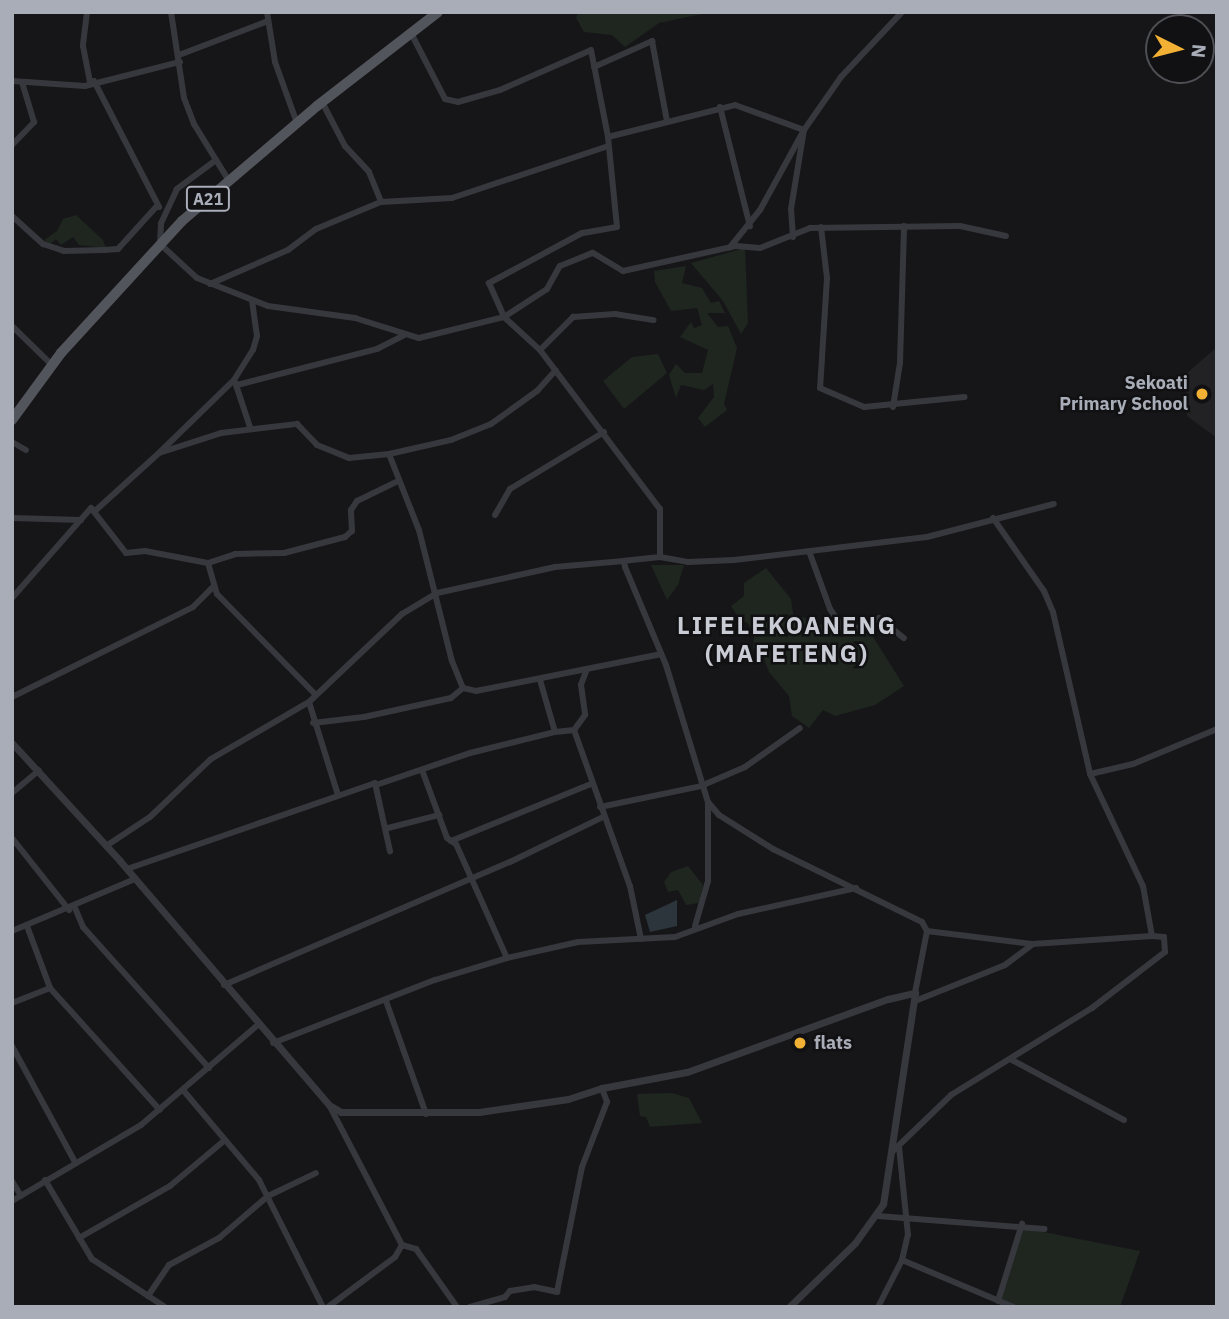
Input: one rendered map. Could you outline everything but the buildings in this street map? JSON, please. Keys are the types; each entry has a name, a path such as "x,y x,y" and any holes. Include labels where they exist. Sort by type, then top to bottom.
{"main road":[{"name":"A21","path":"12,420 52,365 160,244 322,102 438,12"}],"street":[{"path":"87,12 83,46 92,82 157,206 164,212"},
{"path":"171,12 189,111 229,181"},
{"path":"267,12 275,62 297,123"},
{"path":"730,248 750,226 804,130 841,77 902,12"},
{"path":"12,82 92,82 180,59 268,21"},
{"path":"411,33 445,99 458,102 500,90 591,50 608,137 617,227 582,233 489,283 504,317 540,350 660,509 660,557"},
{"path":"594,67 653,41 667,121"},
{"path":"12,145 34,122 22,82"},
{"path":"322,102 345,146 369,172 381,202"},
{"path":"608,137 735,105 760,111 804,130"},
{"path":"720,107 750,226"},
{"path":"793,237 793,197 804,130"},
{"path":"210,284 288,250 316,229 381,202 452,198 608,146"},
{"path":"216,160 177,188 164,212 160,244 197,278 252,300 355,318 419,338 504,317 547,289 560,266 593,253 623,271 730,248 761,248 821,227 960,226 1006,236"},
{"path":"12,216 43,244 64,251 104,250 117,249 157,206"},
{"path":"893,407 900,363 904,226"},
{"path":"821,227 827,298 820,388 864,407 893,407 965,397"},
{"path":"94,511 236,383 257,336 252,300"},
{"path":"540,350 573,317 615,314 654,320"},
{"path":"12,326 52,365"},
{"path":"236,383 377,349 404,335"},
{"path":"159,453 250,427 297,424 317,445 349,458 389,454 451,440 491,424 537,391 556,370"},
{"path":"236,383 250,427"},
{"path":"495,515 510,489 604,432"},
{"path":"12,442 26,450"},
{"path":"389,454 437,593 452,661 463,688 474,692 661,654"},
{"path":"12,598 91,508 127,553 145,551 208,563 234,554 284,553 345,537 352,531 351,510 357,501 398,481"},
{"path":"106,846 150,817 211,759 309,702 402,614 437,593 555,567 660,557 688,562 944,535 993,518 1054,504"},
{"path":"12,518 81,520"},
{"path":"993,518 1044,591 1053,612 1090,774 1143,886 1152,936"},
{"path":"809,551 823,592 846,633 879,618 904,638"},
{"path":"624,561 661,654 701,786 708,802 719,815 773,849 914,916 927,931 1032,944 1164,937 1163,958 1012,1060 932,1109 895,1149"},
{"path":"208,563 213,587 316,695"},
{"path":"12,697 193,607 213,587"},
{"path":"127,869 338,795 470,753 574,730 585,715 581,685 586,669"},
{"path":"540,680 555,733"},
{"path":"313,723 364,717 451,698 463,688"},
{"path":"309,702 313,723 338,795"},
{"path":"600,807 701,786 745,767 800,728"},
{"path":"1090,774 1133,764 1217,729"},
{"path":"574,730 630,886 641,939"},
{"path":"12,743 127,869 273,1043 329,1105 402,1245 415,1249 457,1307"},
{"path":"12,793 39,770"},
{"path":"422,770 439,815 473,878 507,958"},
{"path":"451,841 593,783"},
{"path":"376,785 388,828 390,851"},
{"path":"695,926 708,881 708,802"},
{"path":"388,828 439,815"},
{"path":"224,985 473,878 603,817"},
{"path":"12,838 106,954 209,1068"},
{"path":"12,931 72,909 135,879"},
{"path":"273,1043 507,958 578,942 675,937 695,926 856,888"},
{"path":"27,926 50,988 160,1110"},
{"path":"789,1307 878,1216 895,1149 915,997 927,931"},
{"path":"329,1105 341,1112 426,1114 502,1110 568,1099 602,1088 687,1072 888,999 915,997 1005,965 1032,944"},
{"path":"12,1003 50,988"},
{"path":"386,1001 426,1114"},
{"path":"12,1201 160,1110 259,1024"},
{"path":"12,1046 75,1162"},
{"path":"1012,1060 1124,1120"},
{"path":"470,1307 505,1297 510,1291 534,1287 557,1292 582,1167 607,1102 602,1088"},
{"path":"183,1090 268,1196 323,1307"},
{"path":"79,1238 170,1186 225,1140"},
{"path":"878,1307 902,1260 908,1219 895,1149"},
{"path":"148,1296 169,1265 219,1238 268,1196 316,1173"},
{"path":"45,1180 92,1259 165,1307"},
{"path":"12,1181 21,1196"},
{"path":"878,1216 1022,1224 1044,1229"},
{"path":"998,1301 1022,1224"},
{"path":"328,1307 395,1257 402,1245"},
{"path":"902,1260 1009,1306"}],"shaded area":[{"path":"578,12 702,14 659,23 625,47 612,35 584,32 576,18"},
{"path":"76,215 103,240 106,248 79,245 73,237 61,245 56,239 50,244 44,240 57,231 63,219"},
{"path":"745,248 748,323 741,334 723,301 691,263"},
{"path":"686,266 682,283 702,288 711,303 719,301 725,313 707,313 718,327 728,326 737,348 724,404 727,410 705,427 698,418 714,397 713,384 704,390 681,385 676,398 669,375 676,364 685,373 702,373 708,350 680,337 691,322 694,328 702,325 697,308 671,311 655,282 654,271"},
{"name":"Sekoati Primary School","path":"1217,347 1217,438 1187,416 1187,373"},
{"path":"658,354 667,373 624,409 603,381 632,357"},
{"path":"651,565 684,565 678,585 667,600"},
{"path":"766,568 791,599 794,620 804,617 814,627 830,621 840,637 870,632 904,686 875,705 835,716 823,710 809,728 792,716 789,696 769,672 761,650 753,648 754,636 748,623 741,621 731,606 744,596 744,583"},
{"path":"688,866 703,885 699,903 686,905 678,890 668,892 664,882 671,872"},
{"path":"677,900 677,926 650,932 645,915"},
{"path":"672,1093 689,1098 702,1123 650,1127 646,1117 640,1116 637,1094"},
{"path":"1023,1228 1140,1251 1120,1307 1020,1307 1001,1299"}],"place":[{"name":"Sekoati Primary School","path":"1202,394"},
{"name":"flats","path":"800,1043"}],"district":[{"name":"LIFELEKOANENG (MAFETENG)","path":"787,640"}]}
